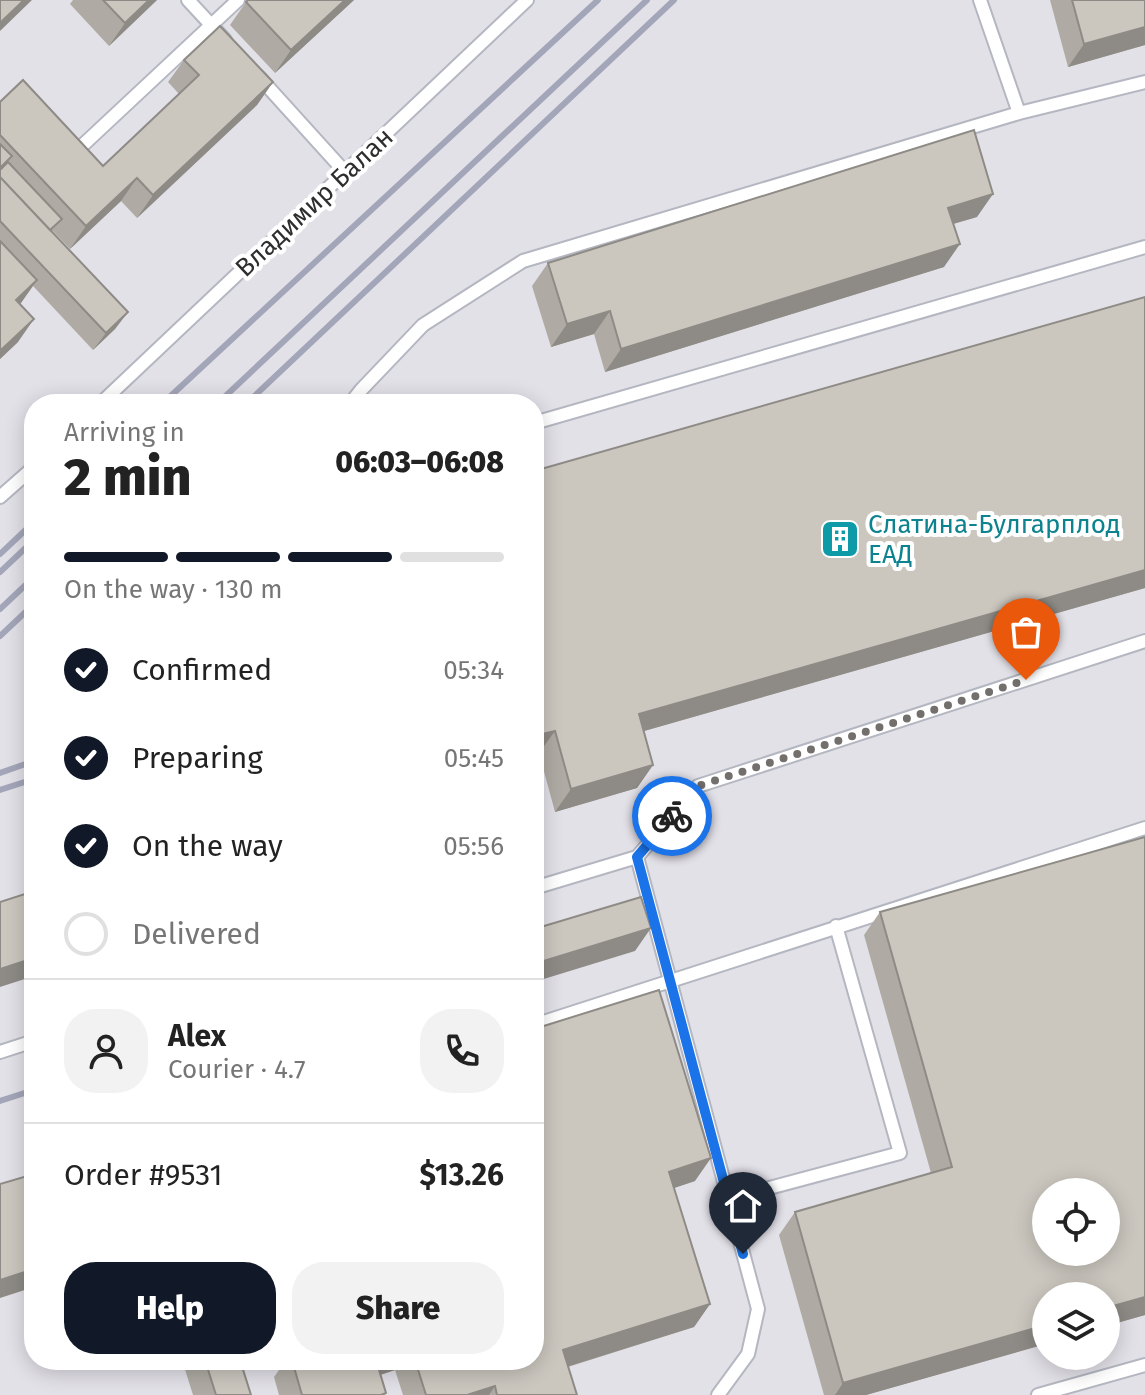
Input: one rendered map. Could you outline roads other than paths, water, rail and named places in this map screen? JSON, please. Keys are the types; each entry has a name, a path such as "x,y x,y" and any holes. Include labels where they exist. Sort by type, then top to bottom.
{"lane":[{"path":"188,0 232,48"},
{"path":"84,144 238,0"},
{"name":"Владимир Балан","path":"111,394 527,0"},
{"path":"980,0 1019,113"},
{"path":"252,70 345,172"},
{"path":"359,394 423,325 523,261 1019,113 1145,82"},
{"path":"544,420 1145,247"},
{"path":"0,497 24,476"},
{"path":"544,885 637,857 698,786 1145,641"},
{"path":"544,1022 668,979 1145,828"},
{"path":"637,857 758,1309 748,1354 718,1395"},
{"path":"728,1199 900,1153 836,926"},
{"path":"0,1052 24,1044"},
{"path":"1038,1395 1145,1365"}],"railway":[{"path":"173,394 598,0"},
{"path":"228,394 647,0"},
{"path":"257,394 674,0"},
{"path":"0,554 24,531"},
{"path":"0,572 24,549"},
{"path":"0,609 24,586"},
{"path":"0,636 24,613"},
{"path":"0,773 24,765"},
{"path":"0,790 24,782"},
{"path":"0,1101 24,1093"}],"place":[{"name":"Слатина-Булгарплод ЕАД","path":"840,539"}]}
